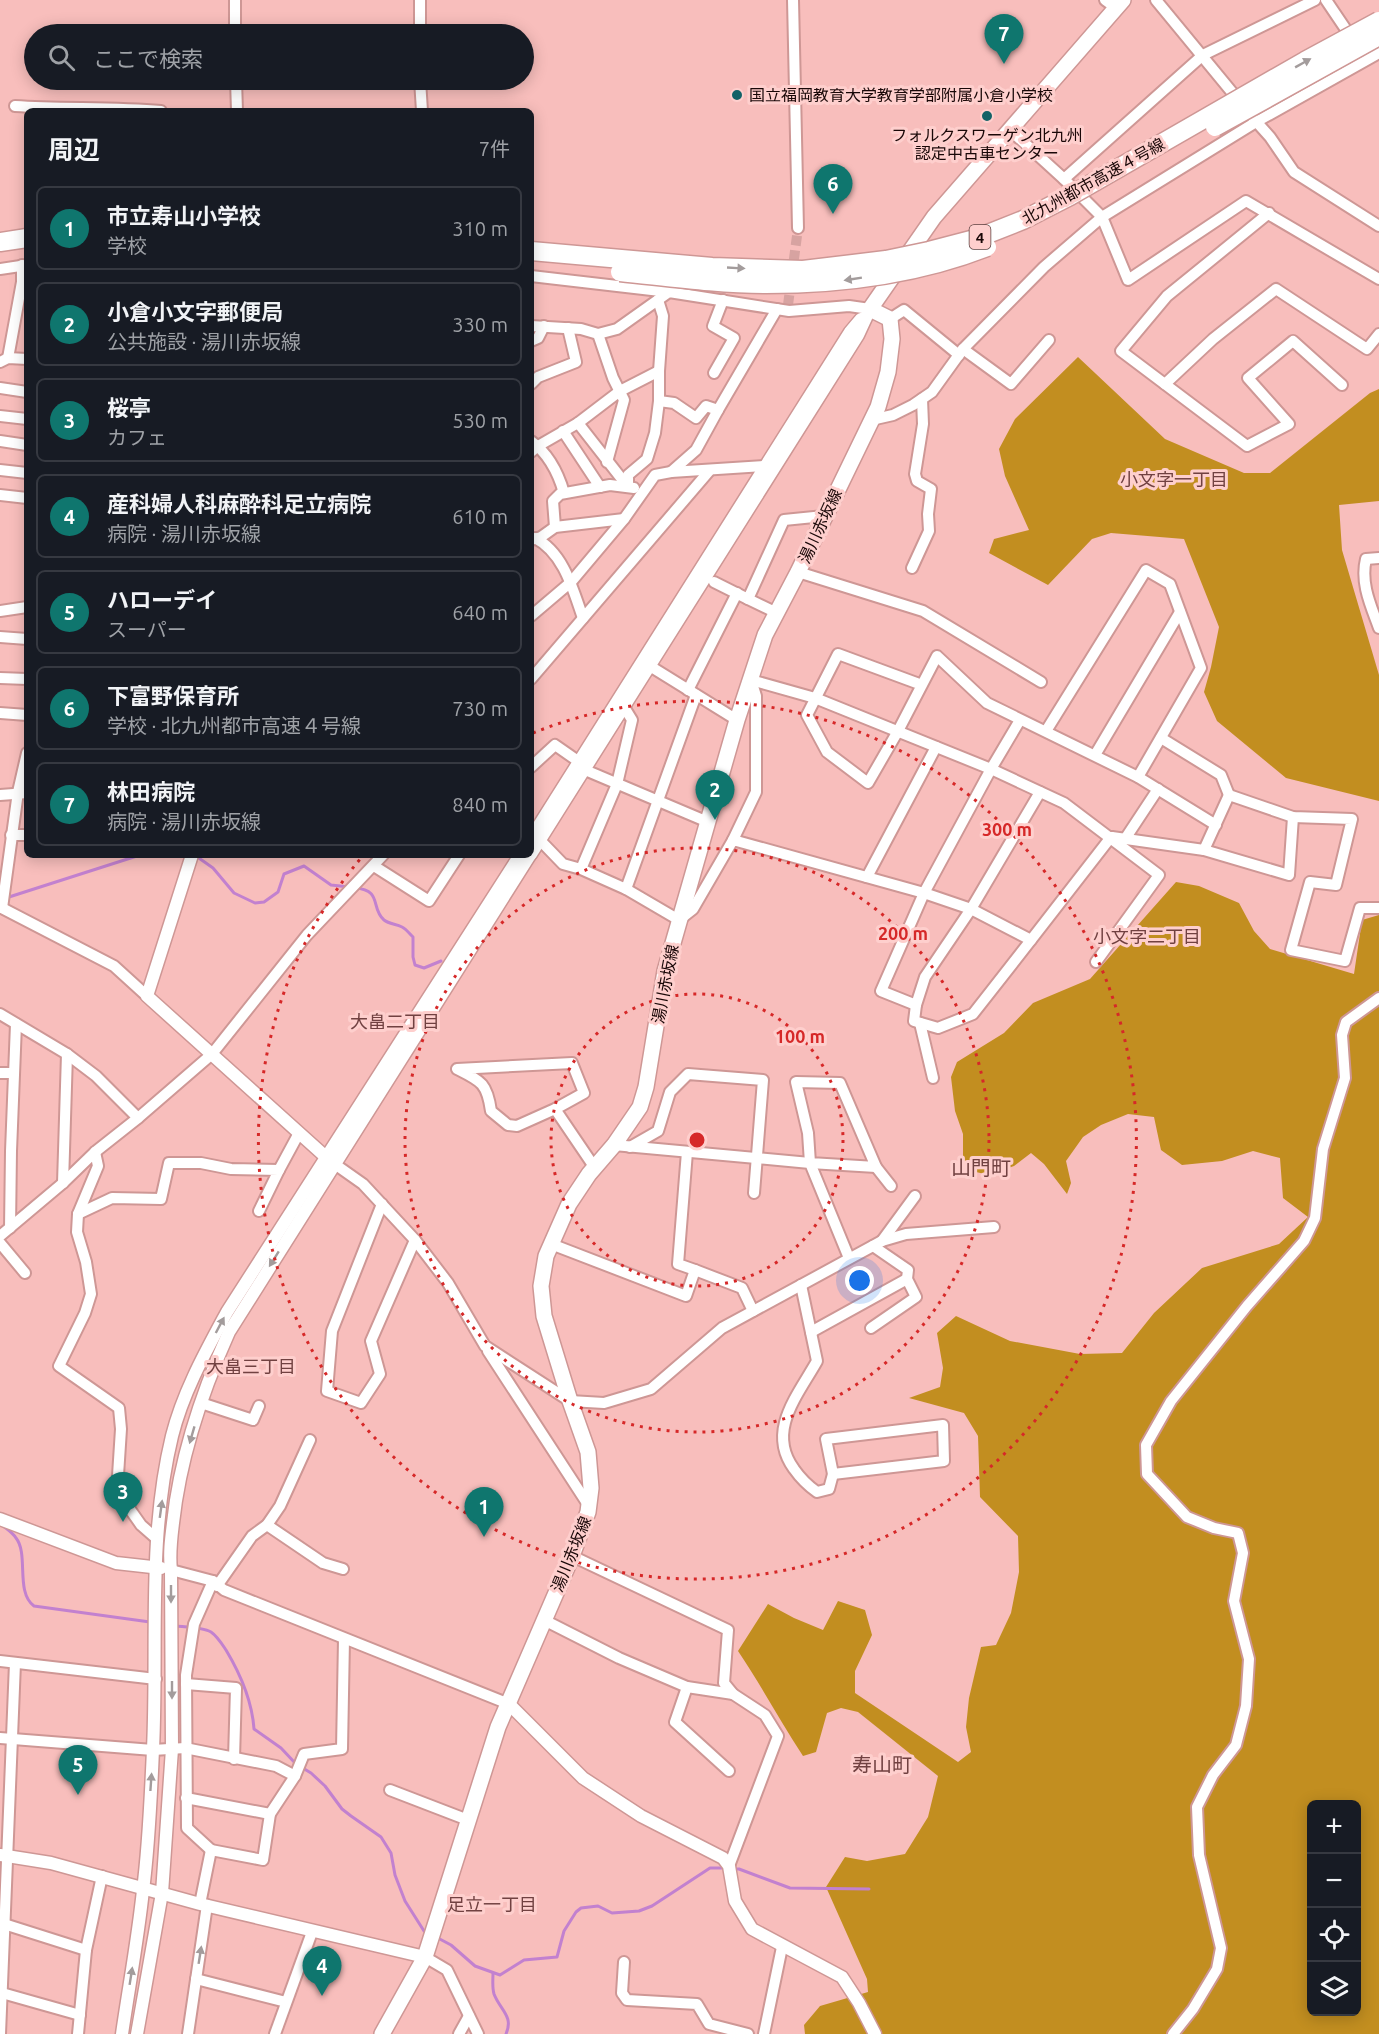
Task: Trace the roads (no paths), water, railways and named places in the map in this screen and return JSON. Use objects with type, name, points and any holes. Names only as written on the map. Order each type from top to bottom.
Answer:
[{"type":"highway","name":"北九州都市高速４号線","points":[[534,251],[712,267],[803,270],[886,260],[929,251],[975,238],[1023,220],[1070,196],[1379,21]]},
{"type":"highway","name":"北九州都市高速４号線","points":[[534,264],[764,284],[846,280],[933,264],[979,250],[1028,231],[1077,207],[1379,36]]},
{"type":"highway","points":[[0,242],[24,238]]},
{"type":"highway","points":[[0,254],[24,260]]},
{"type":"main road","points":[[890,319],[870,309],[934,217],[1115,3]]},
{"type":"main road","name":"湯川赤坂線","points":[[382,2034],[427,1952],[498,1727],[572,1556],[589,1506],[591,1488],[588,1452],[544,1316],[541,1286],[546,1256],[569,1204],[595,1167],[621,1146],[640,1107],[646,1087],[665,971],[737,720],[765,635],[878,407],[888,372],[892,339],[890,319]]},
{"type":"street","points":[[235,0],[235,24]]},
{"type":"street","points":[[420,0],[420,24]]},
{"type":"street","points":[[793,0],[798,228]]},
{"type":"street","points":[[1156,0],[1270,137],[1293,172],[1379,226]]},
{"type":"street","points":[[1064,179],[1203,55],[1315,0]]},
{"type":"street","points":[[1326,0],[1366,61]]},
{"type":"street","points":[[871,420],[892,415],[932,392],[961,352],[1044,267],[1102,217],[1256,122],[1379,53]]},
{"type":"street","points":[[236,90],[237,108]]},
{"type":"street","points":[[421,90],[422,108]]},
{"type":"street","points":[[15,106],[52,108]]},
{"type":"street","points":[[1009,129],[1102,217],[1128,280],[1246,201],[1379,279]]},
{"type":"street","points":[[1269,213],[1167,296],[1121,351],[1247,446],[1288,424],[1248,378],[1293,341],[1342,385]]},
{"type":"street","points":[[0,268],[24,260]]},
{"type":"street","points":[[24,267],[4,360],[24,358]]},
{"type":"street","points":[[534,276],[669,292],[777,309],[849,306],[870,309]]},
{"type":"street","points":[[1165,384],[1213,339],[1276,289],[1367,349],[1379,333]]},
{"type":"street","points":[[534,326],[568,328],[598,334],[617,329],[669,292]]},
{"type":"street","points":[[628,487],[628,474],[647,459],[656,433],[663,316],[658,300]]},
{"type":"street","points":[[714,373],[734,338],[713,326],[723,300]]},
{"type":"street","points":[[671,471],[696,450],[777,309]]},
{"type":"street","points":[[579,766],[624,707],[646,664],[765,466],[849,332],[870,309]]},
{"type":"street","points":[[751,680],[756,696],[756,792],[733,840],[693,909],[679,920],[626,889],[581,869],[563,864],[534,835],[858,335],[870,309]]},
{"type":"street","points":[[890,319],[904,310],[961,352],[1011,384],[1049,340]]},
{"type":"street","points":[[534,340],[538,338],[544,326]]},
{"type":"street","points":[[534,381],[538,377],[576,362],[568,328]]},
{"type":"street","points":[[598,334],[613,378],[624,400],[607,462]]},
{"type":"street","points":[[534,446],[578,423],[620,391],[659,370]]},
{"type":"street","points":[[0,388],[24,392]]},
{"type":"street","points":[[912,568],[929,531],[928,514],[931,489],[917,481],[915,474],[923,424],[922,399]]},
{"type":"street","points":[[659,401],[674,403],[696,418],[706,406],[718,410]]},
{"type":"street","points":[[0,416],[24,419]]},
{"type":"street","points":[[578,423],[628,487]]},
{"type":"street","points":[[563,431],[600,487]]},
{"type":"street","points":[[0,441],[24,445]]},
{"type":"street","points":[[534,447],[557,470],[564,493]]},
{"type":"street","points":[[534,613],[570,582],[624,519],[655,475],[671,471],[765,466]]},
{"type":"street","points":[[0,470],[24,473]]},
{"type":"street","points":[[534,676],[710,470]]},
{"type":"street","points":[[555,527],[553,501],[560,494],[610,485],[644,489]]},
{"type":"street","points":[[0,495],[24,498]]},
{"type":"street","points":[[748,599],[784,520],[824,516]]},
{"type":"street","points":[[534,538],[555,527],[624,519]]},
{"type":"street","points":[[534,539],[543,542],[558,558],[584,618]]},
{"type":"street","points":[[1379,558],[1366,559],[1363,571],[1368,599],[1379,628]]},
{"type":"street","points":[[1046,731],[1146,570],[1170,584],[1201,668],[1138,777]]},
{"type":"street","points":[[798,572],[923,611],[1041,682]]},
{"type":"street","points":[[714,582],[777,613]]},
{"type":"street","points":[[626,889],[692,693],[737,593]]},
{"type":"street","points":[[0,611],[24,607]]},
{"type":"street","points":[[1095,755],[1180,612]]},
{"type":"street","points":[[0,637],[24,639]]},
{"type":"street","points":[[922,685],[838,654],[807,715],[827,752],[868,783],[898,731],[922,685],[937,656],[987,703],[1138,777],[1216,825]]},
{"type":"street","points":[[646,664],[737,720]]},
{"type":"street","points":[[0,678],[24,679]]},
{"type":"street","points":[[751,680],[815,698],[991,769],[1064,803],[1160,875],[1096,962]]},
{"type":"street","points":[[581,869],[617,784],[632,720],[624,707]]},
{"type":"street","points":[[0,713],[24,715]]},
{"type":"street","points":[[916,1005],[881,991],[924,893],[1020,720]]},
{"type":"street","points":[[1161,738],[1221,775],[1228,795],[1204,849]]},
{"type":"street","points":[[534,764],[555,745],[579,766],[708,822]]},
{"type":"street","points":[[867,877],[936,747]]},
{"type":"street","points":[[24,776],[11,835],[1,908],[114,966],[330,1161],[363,1184],[415,1240],[448,1283],[485,1346],[589,1506]]},
{"type":"street","points":[[1125,839],[1158,789]]},
{"type":"street","points":[[0,795],[22,792]]},
{"type":"street","points":[[1040,792],[971,909],[925,977],[916,1005],[914,1021],[938,1028],[973,1014],[1111,837]]},
{"type":"street","points":[[1228,795],[1293,816],[1352,819],[1336,885],[1310,882],[1291,950],[1345,961],[1360,908],[1379,908]]},
{"type":"street","points":[[1111,837],[1204,849],[1289,875],[1293,816]]},
{"type":"street","points":[[11,835],[24,835]]},
{"type":"street","points":[[733,840],[924,893],[971,909],[1031,940]]},
{"type":"street","points":[[147,996],[191,858]]},
{"type":"street","points":[[0,1236],[63,1183],[95,1152],[212,1054],[307,936],[381,858]]},
{"type":"street","points":[[374,866],[429,901],[457,858]]},
{"type":"street","points":[[137,2034],[162,1893],[172,1749],[172,1618],[169,1556],[176,1498],[201,1403],[229,1332],[330,1161],[518,858]]},
{"type":"street","points":[[122,2034],[144,1889],[156,1680],[155,1568],[172,1436],[199,1365],[233,1302],[330,1161],[528,858]]},
{"type":"street","points":[[1173,2034],[1193,2009],[1217,1969],[1221,1948],[1199,1855],[1197,1807],[1213,1775],[1236,1745],[1246,1706],[1249,1659],[1234,1601],[1243,1553],[1238,1533],[1187,1517],[1148,1474],[1146,1445],[1171,1401],[1247,1306],[1304,1241],[1315,1218],[1323,1149],[1345,1078],[1342,1035],[1346,1022],[1379,998]]},
{"type":"street","points":[[0,1014],[67,1054],[96,1076],[138,1118]]},
{"type":"street","points":[[920,1023],[933,1078]]},
{"type":"street","points":[[10,1228],[5,1151],[14,1073],[16,1024]]},
{"type":"street","points":[[63,1183],[67,1054]]},
{"type":"street","points":[[572,1063],[584,1093],[555,1109],[517,1126],[508,1125],[491,1111],[489,1094],[480,1081],[457,1069],[572,1063]]},
{"type":"street","points":[[0,1073],[14,1073]]},
{"type":"street","points":[[621,1146],[658,1131],[670,1092],[688,1074],[764,1080],[754,1193]]},
{"type":"street","points":[[849,1258],[810,1163],[808,1133],[796,1082],[840,1083],[876,1167],[891,1186]]},
{"type":"street","points":[[555,1109],[595,1167]]},
{"type":"street","points":[[259,1211],[299,1133]]},
{"type":"street","points":[[621,1146],[876,1167]]},
{"type":"street","points":[[95,1152],[98,1166],[78,1214],[77,1232],[86,1262],[91,1294],[85,1313],[59,1366],[119,1408],[121,1429],[117,1491],[141,1525],[157,1539]]},
{"type":"street","points":[[687,1152],[678,1264],[742,1288],[753,1311]]},
{"type":"street","points":[[78,1214],[112,1198],[161,1199],[169,1163],[201,1163],[231,1169],[279,1170]]},
{"type":"street","points":[[877,1243],[915,1196]]},
{"type":"street","points":[[382,1204],[332,1331],[327,1391],[361,1403],[380,1374],[371,1341],[415,1240]]},
{"type":"street","points":[[485,1346],[570,1401],[604,1403],[651,1389],[722,1328],[877,1243],[906,1234],[994,1227]]},
{"type":"street","points":[[0,1243],[25,1273]]},
{"type":"street","points":[[871,1328],[916,1297],[907,1279],[908,1270],[877,1243]]},
{"type":"street","points":[[550,1245],[686,1296],[695,1270]]},
{"type":"street","points":[[811,1332],[907,1279]]},
{"type":"street","points":[[801,1285],[817,1361],[786,1415],[782,1434],[787,1459],[806,1485],[817,1492],[830,1488],[833,1474],[826,1439],[943,1425],[944,1461],[833,1474]]},
{"type":"street","points":[[201,1403],[253,1420],[259,1406]]},
{"type":"street","points":[[310,1440],[280,1506],[267,1525],[252,1536],[215,1584],[194,1624],[186,1684],[187,1828],[211,1850],[263,1860],[270,1814],[296,1774],[304,1754],[342,1749],[344,1639]]},
{"type":"street","points":[[0,1519],[116,1563],[171,1570],[215,1584],[344,1639],[509,1704],[583,1779],[641,1816],[723,1858],[730,1869],[735,1901],[753,1929],[782,1947],[842,1977],[859,2002],[874,2034]]},
{"type":"street","points":[[267,1525],[323,1563],[343,1569]]},
{"type":"street","points":[[572,1556],[728,1629],[724,1683],[733,1694],[765,1715],[778,1736],[730,1869]]},
{"type":"street","points":[[544,1620],[620,1658],[687,1687],[733,1694]]},
{"type":"street","points":[[0,1661],[156,1680]]},
{"type":"street","points":[[0,2034],[4,1855],[15,1663]]},
{"type":"street","points":[[186,1684],[236,1688],[234,1759]]},
{"type":"street","points":[[687,1687],[675,1722],[729,1771]]},
{"type":"street","points":[[0,1738],[153,1750],[185,1748],[276,1766],[296,1774]]},
{"type":"street","points":[[390,1790],[468,1820]]},
{"type":"street","points":[[186,1798],[270,1814]]},
{"type":"street","points":[[188,2034],[211,1850]]},
{"type":"street","points":[[4,1855],[51,1863],[312,1932],[427,1952],[447,1970],[478,2034]]},
{"type":"street","points":[[78,2034],[86,1950],[102,1876]]},
{"type":"street","points":[[4,1924],[86,1950]]},
{"type":"street","points":[[275,2034],[312,1932]]},
{"type":"street","points":[[764,2034],[782,1947]]},
{"type":"street","points":[[624,1962],[622,1994],[627,2000],[697,2004],[709,2024],[748,2034]]},
{"type":"street","points":[[196,1979],[286,2002]]},
{"type":"street","points":[[2,1992],[80,2015]]},
{"type":"street","points":[[459,2034],[469,2016]]},
{"type":"waterway","points":[[9,895],[9,897],[131,858]]},
{"type":"waterway","points":[[199,858],[213,868],[234,893],[255,903],[264,902],[278,892],[284,874],[304,866],[331,885],[349,887]]},
{"type":"waterway","points":[[355,888],[369,892],[384,920],[400,926],[413,937],[415,965],[424,968],[441,961]]},
{"type":"waterway","points":[[2,1525],[13,1534],[20,1545],[25,1592],[28,1600],[34,1606],[150,1622]]},
{"type":"waterway","points":[[175,1626],[203,1629],[211,1632],[217,1638],[241,1678],[251,1708],[254,1729],[281,1748],[296,1764]]},
{"type":"waterway","points":[[301,1767],[325,1786],[342,1809],[381,1837],[391,1853],[395,1875],[405,1901],[424,1931],[427,1932]]},
{"type":"waterway","points":[[436,1937],[451,1945],[475,1966],[500,1975],[524,1960],[557,1957],[564,1931],[581,1908],[598,1906],[612,1913],[639,1911],[652,1906],[710,1868],[727,1868]]},
{"type":"waterway","points":[[733,1869],[739,1869],[790,1888],[869,1889]]},
{"type":"waterway","points":[[493,1973],[494,1994],[508,2022],[506,2034]]},
{"type":"tunnel","points":[[788,305],[798,228]]},
{"type":"place","name":"林田病院","points":[[1004,64]]},
{"type":"place","name":"国立福岡教育大学教育学部附属小倉小学校","points":[[737,95]]},
{"type":"place","name":"フォルクスワーゲン北九州 認定中古車センター","points":[[987,116]]},
{"type":"place","name":"下富野保育所","points":[[833,214]]},
{"type":"place","name":"小倉小文字郵便局","points":[[715,820]]},
{"type":"place","name":"桜亭","points":[[123,1522]]},
{"type":"place","name":"市立寿山小学校","points":[[484,1537]]},
{"type":"place","name":"ハローデイ","points":[[78,1795]]},
{"type":"place","name":"産科婦人科麻酔科足立病院","points":[[322,1996]]},
{"type":"district","name":"小文字一丁目","points":[[1174,479]]},
{"type":"district","name":"小文字二丁目","points":[[1147,936]]},
{"type":"district","name":"大畠二丁目","points":[[395,1021]]},
{"type":"district","name":"山門町","points":[[981,1167]]},
{"type":"district","name":"大畠三丁目","points":[[251,1366]]},
{"type":"district","name":"寿山町","points":[[882,1764]]},
{"type":"district","name":"足立一丁目","points":[[492,1904]]}]
